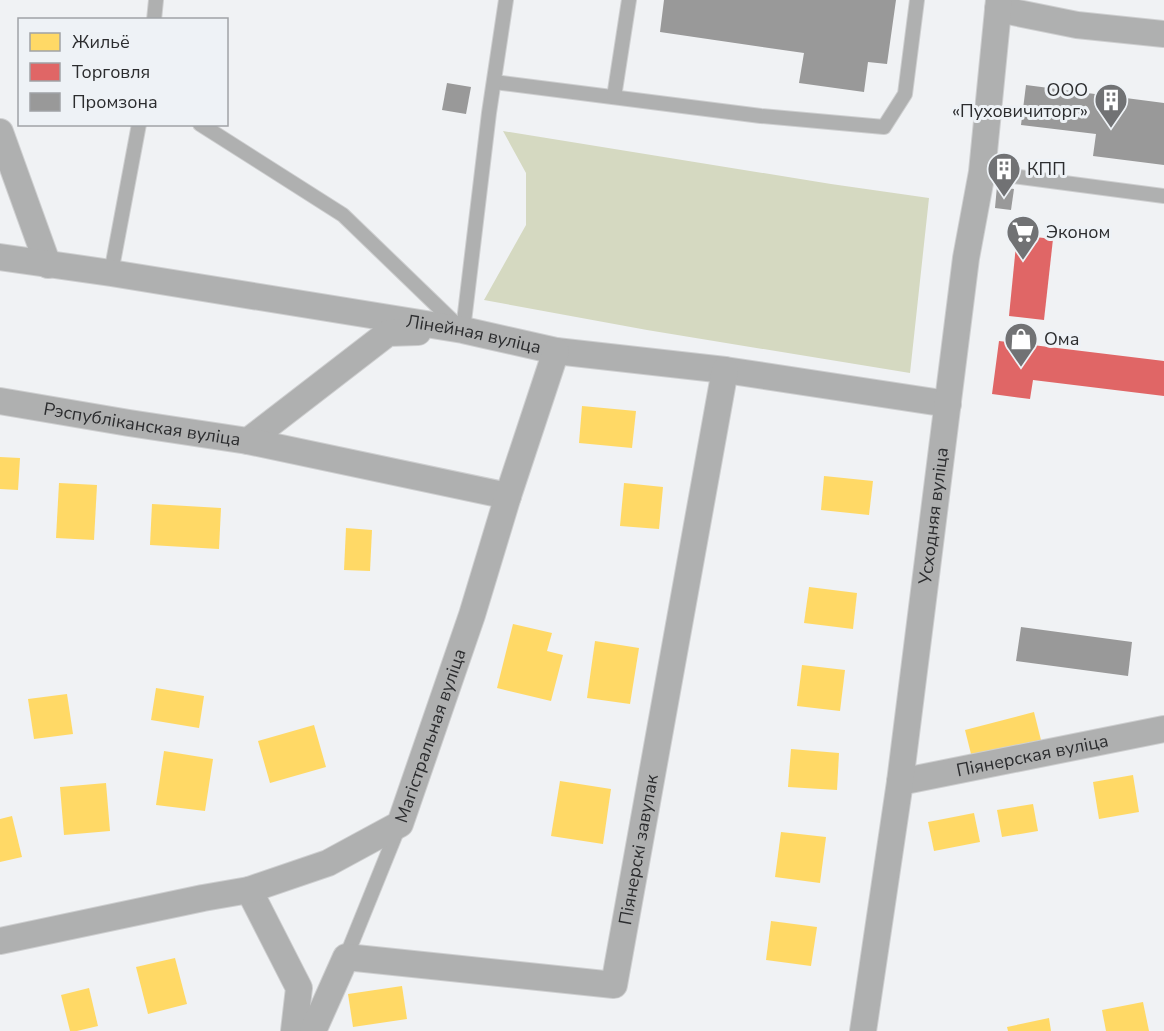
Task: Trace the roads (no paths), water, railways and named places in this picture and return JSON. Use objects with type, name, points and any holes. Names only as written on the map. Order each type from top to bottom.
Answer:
[{"type":"street","points":[[999,4],[1077,25],[1164,34]]},
{"type":"street","name":"Усходняя вуліца","points":[[863,1031],[900,782],[966,258],[982,172],[999,4]]},
{"type":"street","points":[[0,132],[6,169],[48,265]]},
{"type":"street","name":"Лінейная вуліца","points":[[0,257],[463,330],[556,351],[725,370],[948,404]]},
{"type":"street","name":"Рэспубліканская вуліца","points":[[0,401],[248,441],[388,333],[463,330]]},
{"type":"street","name":"Магістральная вуліца","points":[[0,940],[249,890],[328,863],[400,824],[472,615],[556,351]]},
{"type":"street","name":"Піянерскі завулак","points":[[346,957],[614,985],[725,370]]},
{"type":"street","points":[[248,441],[508,496]]},
{"type":"street","name":"Піянерская вуліца","points":[[900,782],[1164,729]]},
{"type":"street","points":[[249,890],[299,988],[294,1031]]},
{"type":"street","points":[[313,1031],[346,957]]},
{"type":"lane","points":[[154,18],[156,0]]},
{"type":"lane","points":[[463,330],[487,123],[506,0]]},
{"type":"lane","points":[[614,97],[628,0]]},
{"type":"lane","points":[[494,82],[761,116],[884,127],[905,94],[917,0]]},
{"type":"lane","points":[[111,273],[139,126]]},
{"type":"lane","points":[[203,126],[343,215],[463,330]]},
{"type":"lane","points":[[982,172],[1164,196]]},
{"type":"lane","points":[[346,957],[400,824]]},
{"type":"place","name":"ООО «Пуховичиторг»","points":[[1111,129]]},
{"type":"place","name":"КПП","points":[[1004,198]]},
{"type":"place","name":"Эконом","points":[[1023,261]]},
{"type":"place","name":"Ома","points":[[1021,368]]}]
